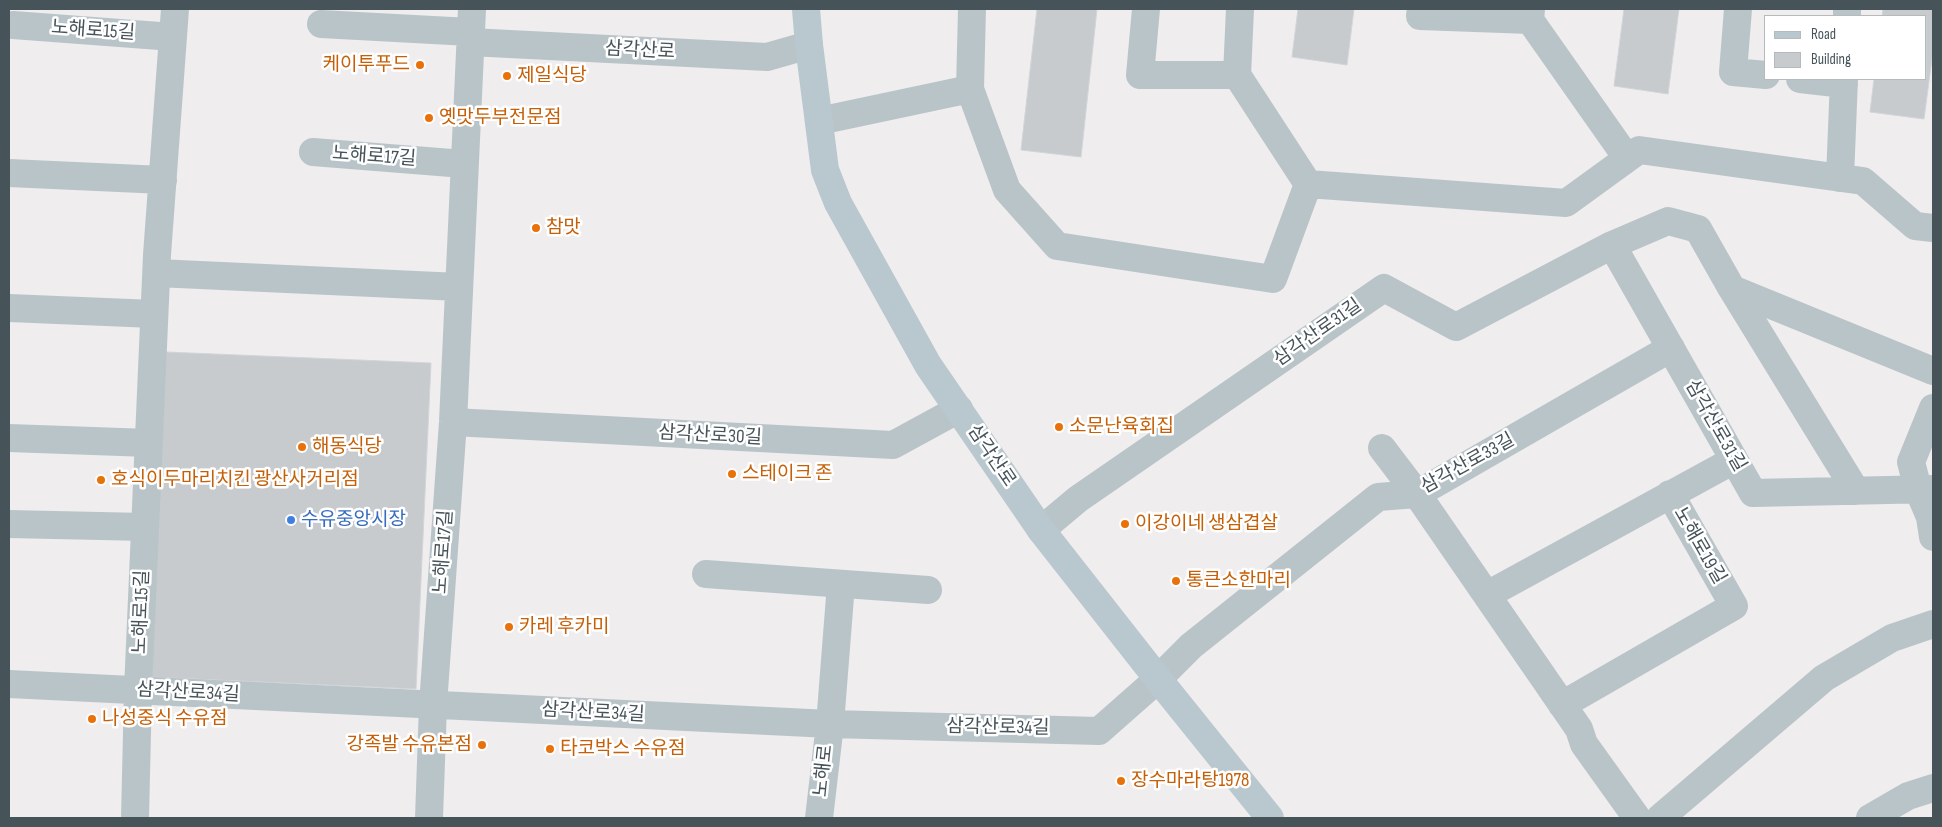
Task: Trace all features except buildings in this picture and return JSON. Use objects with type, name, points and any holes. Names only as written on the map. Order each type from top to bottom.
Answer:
[{"type":"street","name":"노해로15길","points":[[135,818],[138,690],[156,273],[175,9]]},
{"type":"street","name":"삼각산로","points":[[806,9],[825,170],[838,203],[928,365],[1041,530],[1270,818]]},
{"type":"street","points":[[972,9],[970,89],[1007,190],[1057,246],[1272,279],[1308,184]]},
{"type":"street","points":[[1146,9],[1140,75],[1237,75]]},
{"type":"street","points":[[1240,9],[1237,75],[1308,184]]},
{"type":"street","points":[[1421,9],[1420,16],[1530,15],[1627,158]]},
{"type":"street","points":[[1738,9],[1733,72],[1764,75]]},
{"type":"street","points":[[321,24],[471,28]]},
{"type":"street","name":"노해로15길","points":[[13,25],[173,37]]},
{"type":"street","name":"삼각산로","points":[[471,28],[767,57],[809,46]]},
{"type":"street","name":"노해로17길","points":[[428,818],[433,705],[453,422],[471,28]]},
{"type":"street","points":[[1822,80],[1844,81],[1840,178]]},
{"type":"street","points":[[819,121],[970,89]]},
{"type":"street","points":[[1308,184],[1566,203],[1639,150],[1863,181],[1915,226],[1933,228]]},
{"type":"street","name":"노해로17길","points":[[313,152],[464,164]]},
{"type":"street","points":[[9,173],[163,180]]},
{"type":"street","name":"삼각산로31길","points":[[1041,530],[1078,499],[1384,288],[1456,328],[1612,245],[1668,221],[1698,229],[1856,491]]},
{"type":"street","name":"삼각산로31길","points":[[1612,245],[1754,493],[1926,489]]},
{"type":"street","points":[[156,273],[459,287]]},
{"type":"street","points":[[1732,288],[1933,371]]},
{"type":"street","points":[[9,308],[154,314]]},
{"type":"street","name":"삼각산로33길","points":[[1158,679],[1191,646],[1378,497],[1417,494],[1671,348]]},
{"type":"street","points":[[1933,408],[1911,462],[1926,489],[1933,537]]},
{"type":"street","name":"삼각산로30길","points":[[453,422],[893,445],[959,409]]},
{"type":"street","points":[[9,438],[149,443]]},
{"type":"street","points":[[1382,448],[1417,494],[1579,729],[1584,744],[1638,818]]},
{"type":"street","points":[[1670,494],[1734,460]]},
{"type":"street","name":"노해로19길","points":[[1487,596],[1670,494],[1734,606],[1562,705]]},
{"type":"street","points":[[9,524],[145,527]]},
{"type":"street","points":[[706,574],[928,590]]},
{"type":"street","name":"노해로","points":[[819,818],[830,724],[841,584]]},
{"type":"street","points":[[1660,818],[1824,678],[1892,638],[1933,624]]},
{"type":"street","name":"삼각산로34길","points":[[9,684],[830,724],[1100,731],[1158,679]]},
{"type":"street","points":[[1870,818],[1908,796],[1933,788]]},
{"type":"place","name":"케이투푸드","points":[[420,65]]},
{"type":"place","name":"제일식당","points":[[507,76]]},
{"type":"place","name":"옛맛두부전문점","points":[[429,118]]},
{"type":"place","name":"참맛","points":[[536,228]]},
{"type":"place","name":"소문난육회집","points":[[1059,427]]},
{"type":"place","name":"해동식당","points":[[302,447]]},
{"type":"place","name":"스테이크 존","points":[[732,474]]},
{"type":"place","name":"호식이두마리치킨 광산사거리점","points":[[101,480]]},
{"type":"place","name":"수유중앙시장","points":[[291,520]]},
{"type":"place","name":"이강이네 생삼겹살","points":[[1125,524]]},
{"type":"place","name":"통큰소한마리","points":[[1176,581]]},
{"type":"place","name":"카레 후카미","points":[[509,627]]},
{"type":"place","name":"나성중식 수유점","points":[[92,719]]},
{"type":"place","name":"강족발 수유본점","points":[[482,745]]},
{"type":"place","name":"타코박스 수유점","points":[[550,749]]},
{"type":"place","name":"장수마라탕1978","points":[[1121,781]]}]
